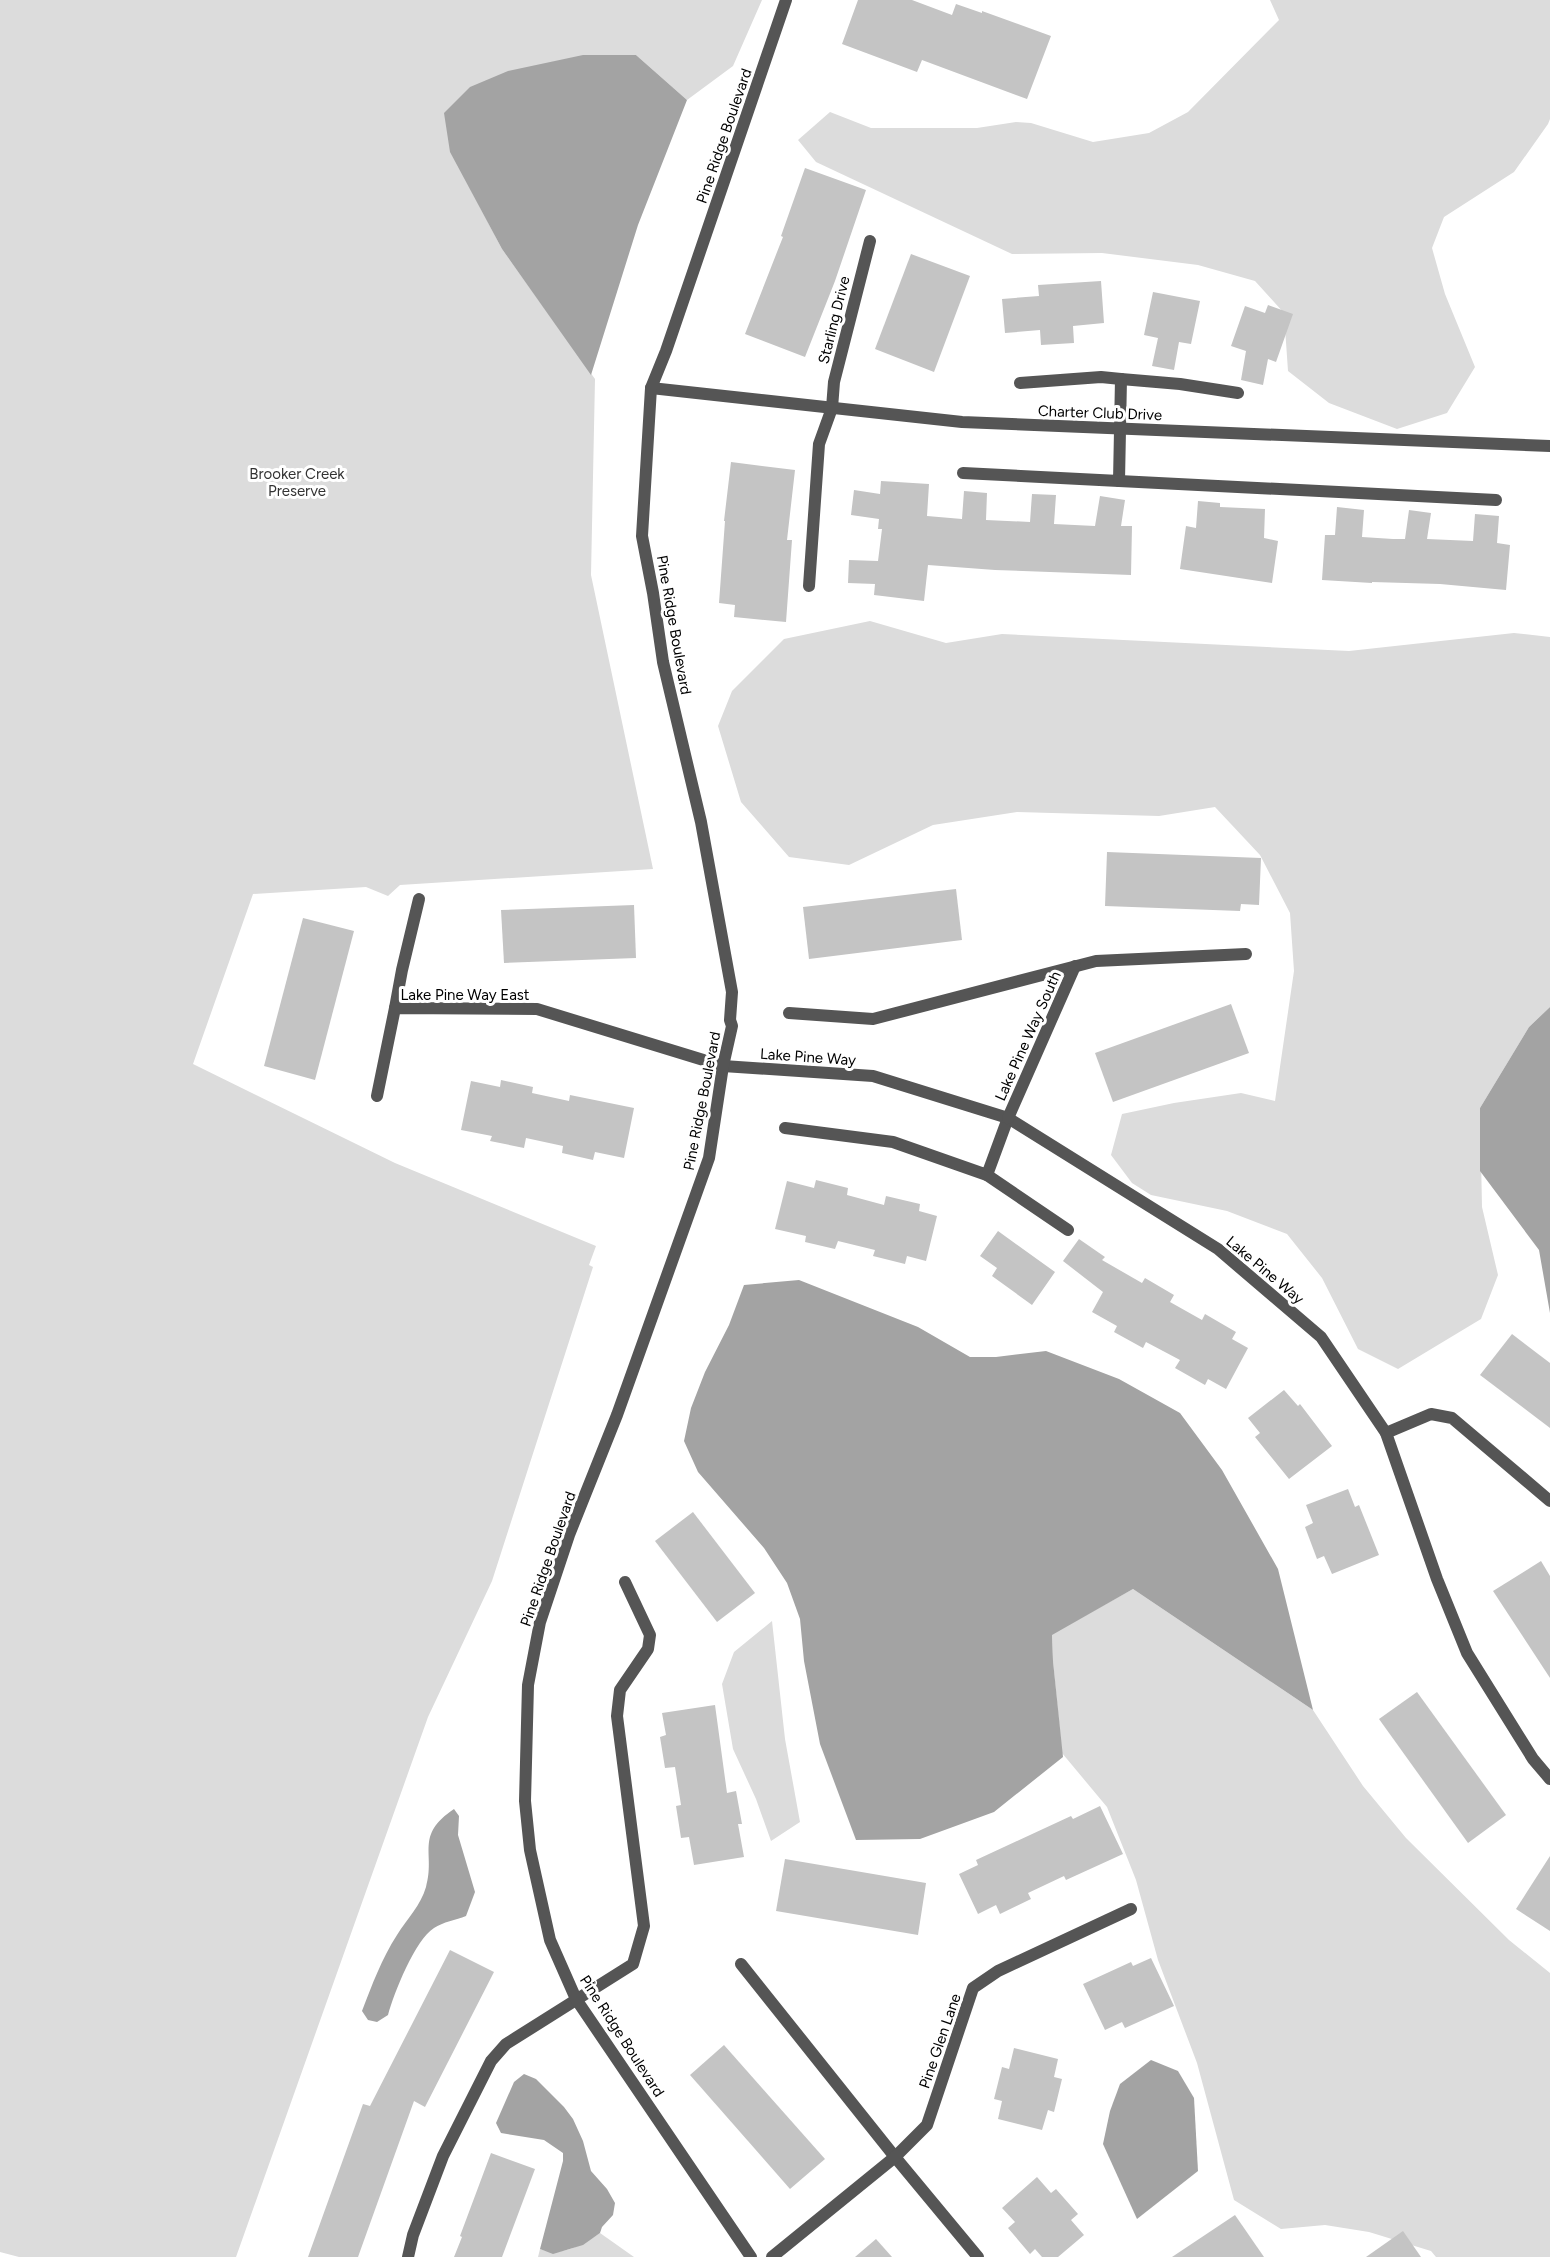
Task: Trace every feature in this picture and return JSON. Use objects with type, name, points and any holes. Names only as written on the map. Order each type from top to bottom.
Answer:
[{"type":"street","name":"Pine Ridge Boulevard","points":[[751,2257],[576,1999],[550,1941],[530,1850],[525,1801],[528,1685],[540,1622],[569,1535],[617,1415],[709,1158],[723,1066],[732,1026],[730,1020],[732,992],[701,822],[663,662],[642,536],[651,388],[666,351],[786,0]]},
{"type":"street","name":"Starling Drive","points":[[809,586],[819,444],[832,408],[834,382],[870,241]]},
{"type":"street","points":[[1020,383],[1101,377],[1180,384],[1238,393]]},
{"type":"street","points":[[1119,481],[1121,380]]},
{"type":"street","name":"Charter Club Drive","points":[[651,388],[962,422],[1550,446]]},
{"type":"street","points":[[963,473],[1496,500]]},
{"type":"street","points":[[395,1008],[419,899]]},
{"type":"street","points":[[789,1013],[873,1019],[1096,961],[1246,954]]},
{"type":"street","name":"Lake Pine Way South","points":[[987,1175],[1008,1118],[1075,966]]},
{"type":"street","name":"Lake Pine Way East","points":[[377,1095],[395,1008],[537,1009],[723,1066]]},
{"type":"street","name":"Lake Pine Way","points":[[723,1066],[873,1076],[1008,1118],[1218,1249],[1321,1337],[1386,1433],[1437,1579],[1467,1653],[1533,1759],[1550,1779]]},
{"type":"street","points":[[785,1128],[892,1142],[987,1175],[1068,1230]]},
{"type":"street","points":[[1386,1433],[1431,1414],[1452,1418],[1550,1501]]},
{"type":"street","points":[[408,2257],[413,2235],[443,2156],[490,2061],[506,2044],[633,1964],[644,1926],[617,1716],[620,1690],[648,1649],[650,1635],[625,1582]]},
{"type":"street","name":"Pine Glen Lane","points":[[772,2257],[895,2157],[927,2125],[973,1988],[998,1971],[1131,1909]]},
{"type":"street","points":[[741,1964],[978,2257]]},
{"type":"green space","name":"Brooker Creek Preserve","points":[[0,0],[762,0],[733,66],[687,100],[636,55],[463,175],[502,249],[595,379],[591,575],[653,869],[400,885],[388,896],[366,887],[253,894],[193,1064],[395,1163],[596,1246],[589,1265],[593,1267],[492,1581],[428,1717],[236,2257],[19,2257],[0,2252]]},
{"type":"green space","points":[[1270,0],[1550,0],[1550,119],[1548,124],[1514,172],[1444,217],[1432,248],[1445,294],[1475,367],[1447,413],[1397,429],[1329,403],[1288,371],[1284,313],[1255,281],[1198,265],[1102,253],[1012,254],[816,162],[798,140],[830,112],[871,128],[977,128],[1016,122],[1031,123],[1093,142],[1149,133],[1188,112],[1279,20]]},
{"type":"green space","points":[[870,621],[946,643],[1002,634],[1349,651],[1514,633],[1550,637],[1550,1007],[1529,1027],[1480,1108],[1482,1207],[1498,1275],[1481,1319],[1398,1369],[1358,1349],[1322,1278],[1287,1234],[1227,1211],[1151,1195],[1132,1183],[1111,1155],[1122,1114],[1241,1093],[1275,1101],[1294,971],[1290,913],[1260,855],[1215,807],[1159,816],[1017,812],[933,825],[849,865],[789,857],[741,802],[718,726],[732,691],[784,639]]},
{"type":"green space","points":[[1133,1589],[1313,1710],[1363,1786],[1406,1838],[1509,1940],[1550,1973],[1550,2257],[1436,2257],[1431,2251],[1369,2232],[1325,2225],[1281,2229],[1234,2200],[1197,2063],[1158,1960],[1136,1880],[1107,1807],[1062,1753],[1052,1634]]},
{"type":"green space","points":[[772,1621],[785,1739],[800,1822],[771,1841],[756,1799],[733,1749],[722,1684],[734,1652]]},
{"type":"green space","points":[[600,2233],[634,2257],[538,2257],[540,2249],[564,2251]]},
{"type":"shaded area","points":[[583,55],[636,55],[687,100],[638,225],[591,375],[502,249],[450,152],[444,113],[470,87],[508,71]]},
{"type":"shaded area","points":[[1550,1007],[1550,1313],[1539,1250],[1480,1171],[1480,1108],[1529,1027]]},
{"type":"shaded area","points":[[799,1280],[918,1327],[970,1357],[996,1357],[1046,1351],[1119,1379],[1180,1413],[1222,1470],[1278,1569],[1313,1710],[1133,1589],[1052,1635],[1063,1757],[994,1812],[920,1839],[856,1840],[820,1744],[804,1661],[800,1619],[787,1583],[764,1548],[698,1472],[684,1441],[691,1408],[705,1372],[729,1325],[744,1285]]},
{"type":"shaded area","points":[[454,1809],[459,1816],[458,1835],[475,1892],[466,1916],[438,1926],[427,1934],[406,1968],[388,2015],[377,2022],[368,2020],[362,2011],[378,1972],[392,1944],[421,1900],[426,1887],[430,1837],[434,1828]]},
{"type":"shaded area","points":[[1151,2060],[1178,2071],[1194,2098],[1198,2171],[1137,2219],[1103,2144],[1110,2111],[1120,2084]]},
{"type":"shaded area","points":[[524,2074],[536,2079],[573,2119],[583,2141],[591,2171],[607,2189],[615,2203],[613,2215],[602,2227],[600,2233],[583,2245],[553,2254],[540,2249],[563,2161],[563,2153],[544,2140],[501,2133],[496,2123],[514,2082]]},
{"type":"building","points":[[858,0],[912,0],[952,15],[956,4],[1051,36],[1027,99],[922,60],[917,72],[842,44]]},
{"type":"building","points":[[805,168],[866,190],[835,281],[805,357],[745,334],[783,237],[781,236]]},
{"type":"building","points":[[911,254],[970,276],[934,372],[875,349]]},
{"type":"building","points":[[1101,281],[1104,323],[1073,326],[1074,343],[1041,345],[1040,330],[1005,333],[1002,299],[1039,296],[1038,285]]},
{"type":"building","points":[[1153,292],[1200,301],[1191,344],[1179,342],[1174,370],[1152,366],[1158,338],[1144,335]]},
{"type":"building","points":[[1268,305],[1293,314],[1276,362],[1268,359],[1263,385],[1241,380],[1246,351],[1231,346],[1245,306],[1265,313]]},
{"type":"building","points":[[731,462],[795,470],[787,540],[792,540],[786,622],[734,617],[735,605],[719,603],[724,521]]},
{"type":"building","points":[[881,481],[929,484],[927,516],[962,519],[964,491],[987,493],[986,520],[1030,522],[1032,494],[1056,495],[1054,524],[1095,526],[1100,496],[1125,500],[1121,526],[1132,526],[1131,575],[928,565],[924,601],[874,595],[875,584],[848,583],[849,560],[878,561],[882,529],[878,529],[879,519],[851,515],[854,490],[880,494]]},
{"type":"building","points":[[1198,501],[1220,503],[1220,507],[1265,509],[1264,538],[1278,541],[1272,583],[1180,569],[1186,526],[1196,528]]},
{"type":"building","points":[[1337,507],[1364,510],[1362,537],[1393,539],[1405,539],[1409,510],[1431,513],[1427,539],[1473,541],[1475,514],[1499,516],[1497,543],[1510,545],[1506,590],[1440,584],[1322,580],[1325,535],[1335,535]]},
{"type":"building","points":[[1107,852],[1261,858],[1259,905],[1241,904],[1240,911],[1105,906]]},
{"type":"building","points":[[956,889],[962,940],[809,959],[803,907]]},
{"type":"building","points":[[634,905],[636,958],[504,963],[501,910]]},
{"type":"building","points":[[303,918],[354,931],[315,1080],[264,1066]]},
{"type":"building","points":[[1231,1004],[1249,1053],[1113,1102],[1095,1053]]},
{"type":"building","points":[[501,1080],[533,1087],[532,1093],[569,1101],[570,1095],[634,1108],[624,1158],[595,1152],[593,1160],[562,1153],[563,1146],[526,1138],[524,1148],[490,1141],[492,1136],[461,1130],[471,1081],[500,1087]]},
{"type":"building","points":[[816,1180],[848,1188],[847,1195],[884,1205],[886,1196],[920,1204],[919,1211],[937,1216],[926,1261],[907,1256],[905,1264],[873,1256],[875,1250],[838,1241],[835,1249],[805,1242],[806,1236],[775,1229],[787,1181],[814,1188]]},
{"type":"building","points":[[998,1231],[1055,1272],[1032,1305],[992,1276],[997,1268],[980,1256]]},
{"type":"building","points":[[1079,1239],[1105,1257],[1102,1260],[1142,1283],[1145,1278],[1174,1295],[1170,1302],[1202,1320],[1205,1314],[1236,1332],[1232,1339],[1248,1348],[1226,1389],[1208,1379],[1205,1385],[1175,1368],[1180,1360],[1146,1342],[1143,1348],[1114,1332],[1117,1326],[1092,1312],[1103,1292],[1063,1261]]},
{"type":"building","points":[[1512,1334],[1550,1363],[1550,1428],[1480,1375]]},
{"type":"building","points":[[1284,1390],[1298,1406],[1300,1404],[1332,1446],[1289,1479],[1255,1437],[1260,1433],[1248,1418]]},
{"type":"building","points":[[1348,1489],[1355,1507],[1359,1505],[1379,1555],[1332,1574],[1324,1556],[1317,1559],[1305,1527],[1313,1523],[1306,1505]]},
{"type":"building","points":[[693,1512],[755,1593],[717,1622],[655,1541]]},
{"type":"building","points":[[1541,1561],[1550,1576],[1550,1678],[1493,1591]]},
{"type":"building","points":[[1417,1692],[1506,1815],[1468,1843],[1379,1719]]},
{"type":"building","points":[[715,1705],[727,1793],[736,1791],[742,1824],[738,1824],[744,1857],[694,1865],[689,1837],[681,1838],[676,1806],[681,1805],[675,1767],[665,1768],[660,1737],[666,1735],[662,1713]]},
{"type":"building","points":[[1100,1806],[1123,1854],[1066,1880],[1064,1876],[1028,1893],[1031,1899],[1000,1914],[996,1905],[978,1914],[959,1874],[978,1865],[976,1860],[1071,1816],[1073,1819]]},
{"type":"building","points":[[1550,1856],[1550,1931],[1516,1909]]},
{"type":"building","points":[[785,1859],[926,1883],[918,1935],[776,1911]]},
{"type":"building","points":[[450,1950],[494,1972],[425,2107],[414,2101],[358,2257],[308,2257],[363,2104],[370,2106]]},
{"type":"building","points":[[1151,1958],[1174,2006],[1125,2028],[1122,2022],[1105,2030],[1083,1984],[1131,1962],[1133,1966]]},
{"type":"building","points":[[724,2045],[825,2159],[790,2189],[690,2075]]},
{"type":"building","points":[[1014,2048],[1058,2059],[1054,2077],[1062,2079],[1054,2112],[1048,2110],[1042,2130],[998,2119],[1002,2101],[994,2099],[1002,2067],[1009,2069]]},
{"type":"building","points":[[491,2153],[535,2169],[502,2257],[454,2257],[462,2237],[460,2236]]},
{"type":"building","points":[[1037,2177],[1051,2193],[1056,2189],[1078,2214],[1071,2220],[1084,2235],[1058,2257],[1042,2257],[1035,2249],[1030,2254],[1008,2228],[1015,2222],[1002,2208]]},
{"type":"building","points":[[1235,2215],[1264,2257],[1172,2257]]},
{"type":"building","points":[[1403,2231],[1421,2257],[1366,2257]]},
{"type":"building","points":[[876,2239],[892,2257],[855,2257]]}]
